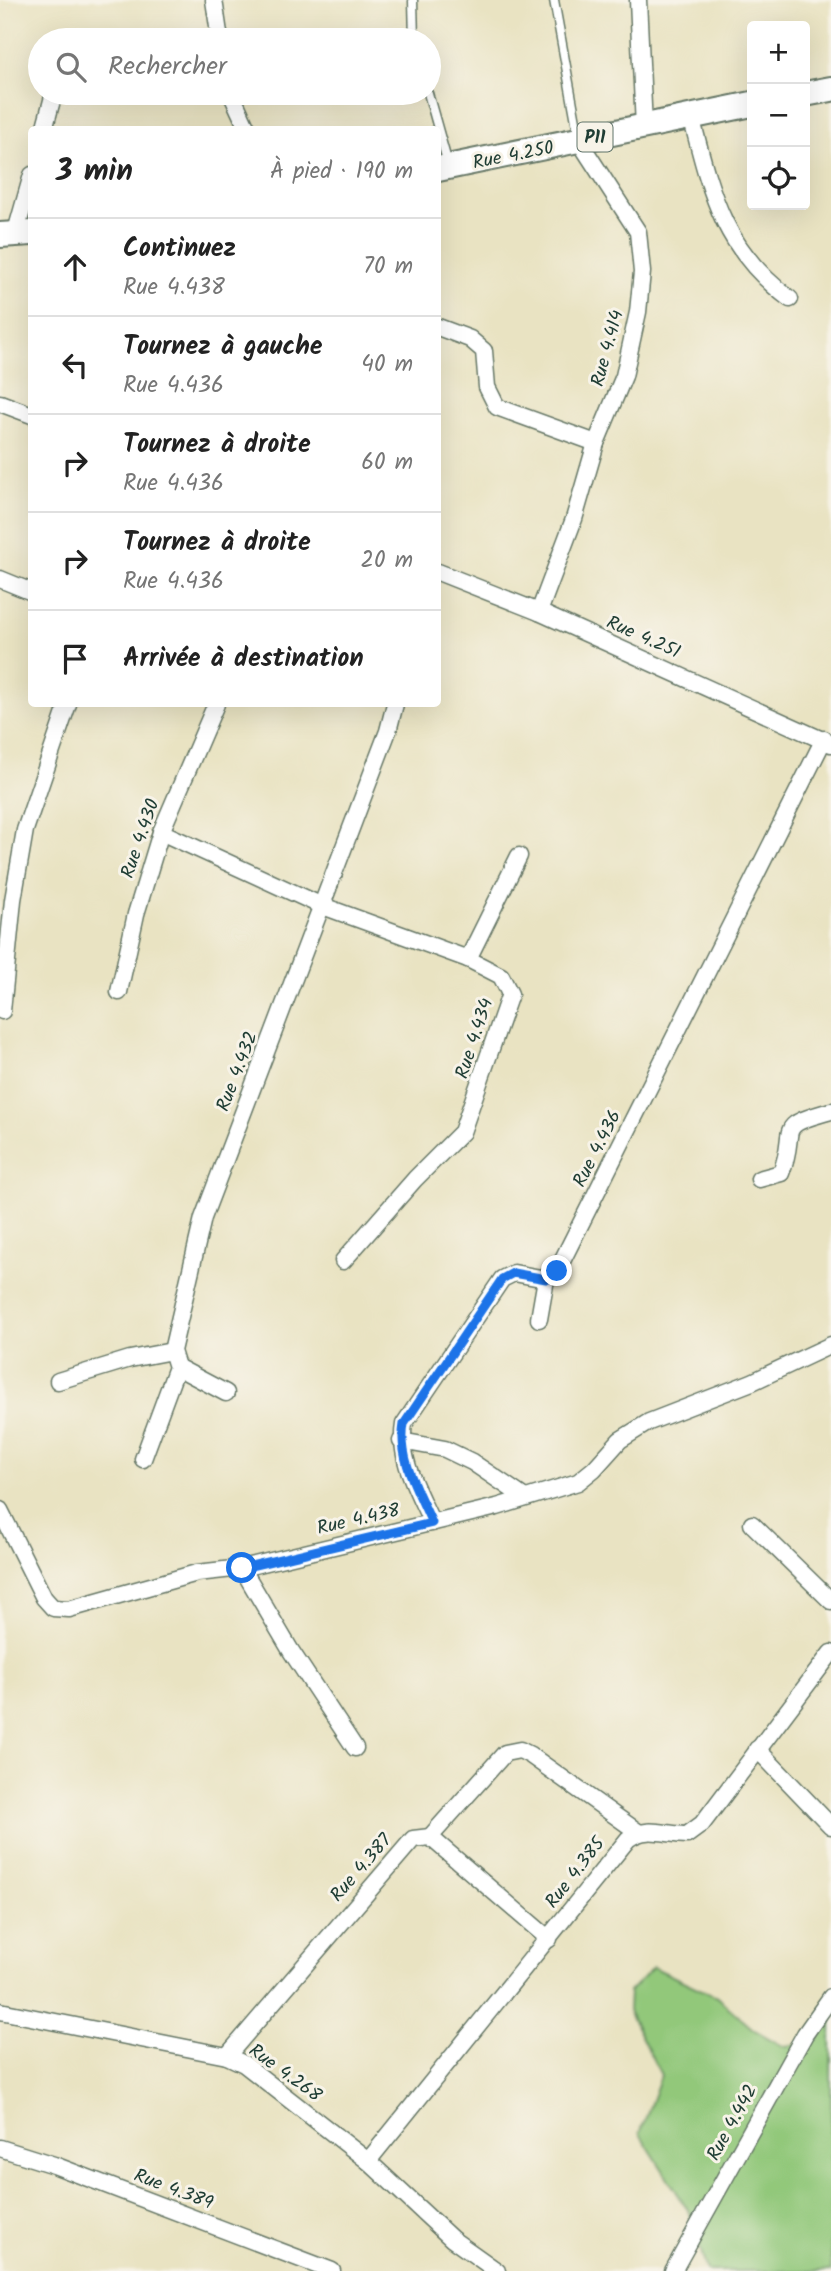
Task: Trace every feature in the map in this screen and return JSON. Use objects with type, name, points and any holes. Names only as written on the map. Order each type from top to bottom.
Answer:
[{"type":"main road","points":[[810,93],[831,89]]},
{"type":"main road","name":"Rue 4.250","points":[[443,168],[747,105]]},
{"type":"street","points":[[214,0],[218,28]]},
{"type":"street","points":[[638,0],[644,127]]},
{"type":"street","points":[[45,126],[51,105]]},
{"type":"street","points":[[237,105],[246,126]]},
{"type":"street","points":[[691,116],[716,209],[762,279],[790,299]]},
{"type":"street","name":"Rue 4.414","points":[[539,612],[574,519],[596,443],[624,376],[638,312],[642,272],[635,223],[579,141]]},
{"type":"street","points":[[16,234],[28,190]]},
{"type":"street","points":[[441,328],[470,339],[484,351],[487,387],[496,407],[596,443]]},
{"type":"street","points":[[0,403],[28,414]]},
{"type":"street","name":"Rue 4.251","points":[[441,573],[539,612],[827,741]]},
{"type":"street","points":[[0,579],[28,590]]},
{"type":"street","points":[[2,1010],[13,900],[26,830],[67,707]]},
{"type":"street","name":"Rue 4.430","points":[[118,992],[136,914],[161,832],[215,707]]},
{"type":"street","name":"Rue 4.432","points":[[172,1351],[203,1218],[388,731],[394,707]]},
{"type":"street","name":"Rue 4.436","points":[[546,1279],[557,1271],[827,741]]},
{"type":"street","name":"Rue 4.434","points":[[161,832],[320,905],[468,959],[501,976],[510,994],[462,1132],[415,1179],[343,1261]]},
{"type":"street","points":[[468,959],[519,856]]},
{"type":"street","points":[[759,1179],[781,1173],[789,1126],[796,1121],[831,1111]]},
{"type":"street","points":[[432,1523],[405,1461],[401,1441],[404,1424],[502,1279],[513,1273],[546,1279],[539,1319]]},
{"type":"street","name":"Rue 4.438","points":[[0,1510],[44,1598],[53,1608],[68,1609],[185,1576],[242,1568],[432,1523],[578,1482],[594,1469],[620,1440],[649,1422],[752,1382],[831,1345]]},
{"type":"street","points":[[58,1381],[130,1359],[172,1351],[177,1367],[143,1459]]},
{"type":"street","points":[[177,1367],[226,1393]]},
{"type":"street","points":[[401,1441],[445,1449],[472,1462],[525,1498]]},
{"type":"street","points":[[752,1524],[831,1601]]},
{"type":"street","points":[[242,1568],[291,1651],[355,1748]]},
{"type":"street","points":[[549,1939],[430,1838],[505,1753],[512,1750],[530,1755],[638,1832],[687,1835],[702,1824],[831,1653]]},
{"type":"street","points":[[757,1749],[831,1826]]},
{"type":"street","name":"Rue 4.385","points":[[368,2161],[628,1839],[638,1832]]},
{"type":"street","name":"Rue 4.387","points":[[227,2056],[395,1857],[413,1839],[430,1838]]},
{"type":"street","name":"Rue 4.442","points":[[673,2271],[805,2034],[831,1997]]},
{"type":"street","name":"Rue 4.268","points":[[0,2011],[227,2056],[244,2064],[368,2161],[453,2239],[497,2271]]},
{"type":"street","name":"Rue 4.389","points":[[0,2148],[54,2165],[332,2271]]},
{"type":"lane","points":[[413,0],[414,28]]},
{"type":"lane","points":[[554,0],[579,141]]},
{"type":"lane","points":[[430,105],[435,126]]},
{"type":"green space","points":[[653,1967],[717,1997],[753,2029],[783,2046],[812,2044],[831,2021],[831,2271],[707,2271],[688,2210],[640,2134],[661,2075],[628,2011],[629,1992]]},
{"type":"route","points":[[242,1568],[432,1523],[405,1461],[401,1441],[404,1424],[502,1279],[513,1273],[546,1279],[557,1271]]}]
